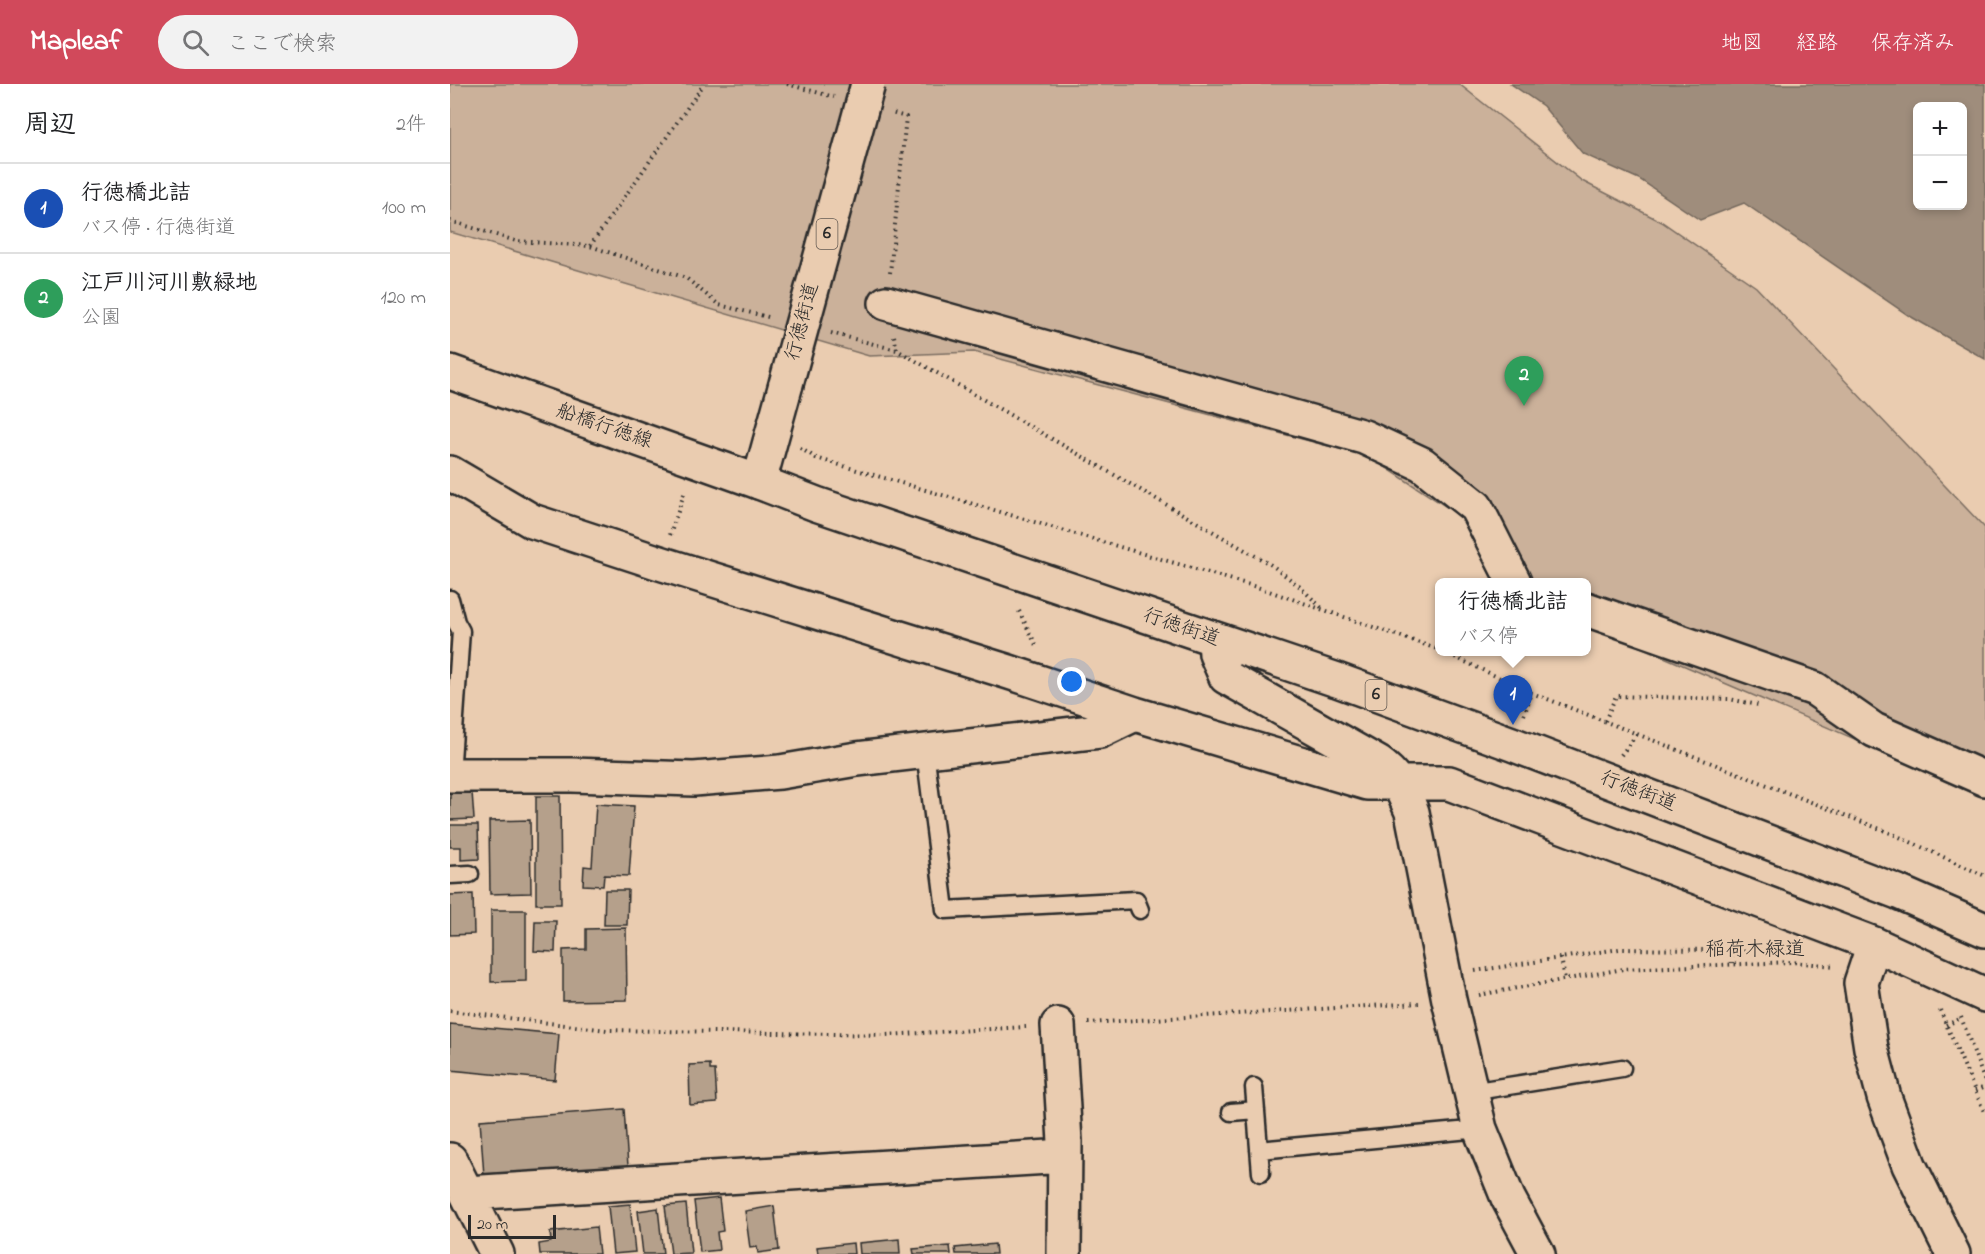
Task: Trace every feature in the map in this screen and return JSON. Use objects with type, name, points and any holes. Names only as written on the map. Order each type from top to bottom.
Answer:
[{"type":"street","name":"行徳街道","points":[[868,84],[759,482],[816,504],[1336,680],[1512,744],[1898,892],[1985,930]]},
{"type":"street","points":[[886,303],[1364,437],[1422,464],[1476,507],[1512,578]]},
{"type":"street","name":"船橋行徳線","points":[[450,372],[759,482]]},
{"type":"street","points":[[450,472],[532,521],[1135,714],[1367,783],[1449,783],[1869,959],[1977,991]]},
{"type":"street","points":[[1591,610],[1815,689],[1874,730],[1985,779]]},
{"type":"street","points":[[1215,640],[1216,654],[1226,677],[1378,763],[1391,772],[1400,784],[1412,812],[1447,988],[1480,1130],[1508,1198],[1538,1254]]},
{"type":"street","points":[[450,775],[572,775],[694,779],[780,772],[857,759],[1100,731],[1135,714]]},
{"type":"street","points":[[1869,959],[1862,983],[1871,1048],[1884,1098],[1909,1165],[1953,1254]]},
{"type":"street","points":[[1058,1025],[1065,1156],[1064,1254]]},
{"type":"street","points":[[466,1193],[1065,1156]]},
{"type":"street","points":[[450,1160],[497,1254]]},
{"type":"lane","points":[[450,599],[456,622],[461,631],[450,775]]},
{"type":"lane","points":[[925,751],[945,910],[1136,900],[1140,910]]},
{"type":"lane","points":[[450,875],[470,874]]},
{"type":"lane","points":[[1470,1092],[1622,1068]]},
{"type":"lane","points":[[1254,1087],[1261,1173]]},
{"type":"lane","points":[[1231,1112],[1256,1110]]},
{"type":"lane","points":[[1259,1150],[1480,1130]]},
{"type":"path","points":[[590,246],[704,84]]},
{"type":"path","points":[[450,221],[516,241],[590,246],[686,278],[719,305],[775,319]]},
{"type":"path","points":[[831,333],[897,350],[1273,566],[1299,586],[1324,610]]},
{"type":"path","points":[[772,434],[787,440],[816,458],[1260,588],[1435,648]]},
{"type":"path","points":[[660,563],[685,491]]},
{"type":"path","points":[[1454,656],[1532,693],[1893,834],[1985,876]]},
{"type":"path","points":[[1522,720],[1532,693]]},
{"type":"path","points":[[1605,722],[1616,696],[1729,699],[1762,706]]},
{"type":"path","points":[[1619,758],[1637,734]]},
{"type":"path","points":[[450,1011],[607,1030],[886,1035],[1058,1025],[1447,988],[1561,958],[1619,949],[1799,951]]},
{"type":"path","points":[[1732,950],[1732,963]]},
{"type":"path","points":[[1561,958],[1565,979]]},
{"type":"path","name":"稲荷木緑道","points":[[1447,988],[1565,979],[1623,969],[1732,963],[1792,962],[1851,968],[1869,959]]},
{"type":"path","points":[[1977,991],[1959,1009],[1985,1082]]},
{"type":"path","points":[[1938,1007],[1985,1114]]},
{"type":"path","points":[[1946,1025],[1961,1018]]},
{"type":"path","points":[[1975,1091],[1985,1087]]},
{"type":"shaded area","points":[[450,84],[1459,84],[1582,181],[1662,222],[1756,287],[1985,528],[1985,795],[1636,645],[1591,628],[1591,578],[1493,578],[1465,519],[1370,457],[974,352],[869,356],[450,232]]},
{"type":"shaded area","points":[[1511,84],[1985,84],[1985,359],[1908,315],[1744,203],[1700,220],[1639,179],[1583,154],[1543,106]]},
{"type":"building","points":[[472,792],[474,819],[450,820],[450,793]]},
{"type":"building","points":[[536,796],[560,796],[561,904],[536,904]]},
{"type":"building","points":[[596,804],[634,806],[629,876],[604,875],[603,886],[583,885],[584,866],[592,867]]},
{"type":"building","points":[[530,820],[531,893],[490,894],[489,821]]},
{"type":"building","points":[[450,825],[478,825],[479,859],[461,860],[461,847],[450,847]]},
{"type":"building","points":[[605,890],[628,890],[627,925],[604,925]]},
{"type":"building","points":[[473,894],[474,934],[450,935],[450,895]]},
{"type":"building","points":[[491,910],[526,910],[526,981],[491,982]]},
{"type":"building","points":[[535,921],[556,921],[555,952],[534,951]]},
{"type":"building","points":[[626,928],[627,1000],[563,1001],[563,950],[586,949],[586,929]]},
{"type":"building","points":[[450,1024],[559,1034],[555,1080],[450,1070]]},
{"type":"building","points":[[710,1064],[710,1070],[715,1070],[717,1103],[690,1105],[689,1065]]},
{"type":"building","points":[[624,1109],[628,1166],[484,1176],[480,1120]]},
{"type":"building","points":[[719,1198],[723,1231],[717,1232],[719,1250],[700,1252],[694,1201]]},
{"type":"building","points":[[630,1204],[635,1252],[613,1254],[608,1206]]},
{"type":"building","points":[[686,1204],[691,1253],[671,1254],[665,1206]]},
{"type":"building","points":[[774,1206],[779,1250],[758,1253],[757,1247],[750,1248],[745,1211]]},
{"type":"building","points":[[658,1208],[663,1254],[643,1254],[638,1211]]},
{"type":"building","points":[[596,1227],[599,1254],[540,1254],[539,1244],[551,1242],[550,1232]]},
{"type":"building","points":[[899,1239],[900,1254],[860,1254],[859,1243]]},
{"type":"building","points":[[853,1243],[854,1254],[818,1254],[817,1247]]},
{"type":"building","points":[[995,1244],[996,1254],[956,1254],[955,1248]]},
{"type":"building","points":[[950,1246],[951,1254],[914,1254],[913,1249]]},
{"type":"place","name":"江戸川河川敷緑地","points":[[1524,406]]},
{"type":"place","name":"行徳橋北詰","points":[[1513,725]]}]
